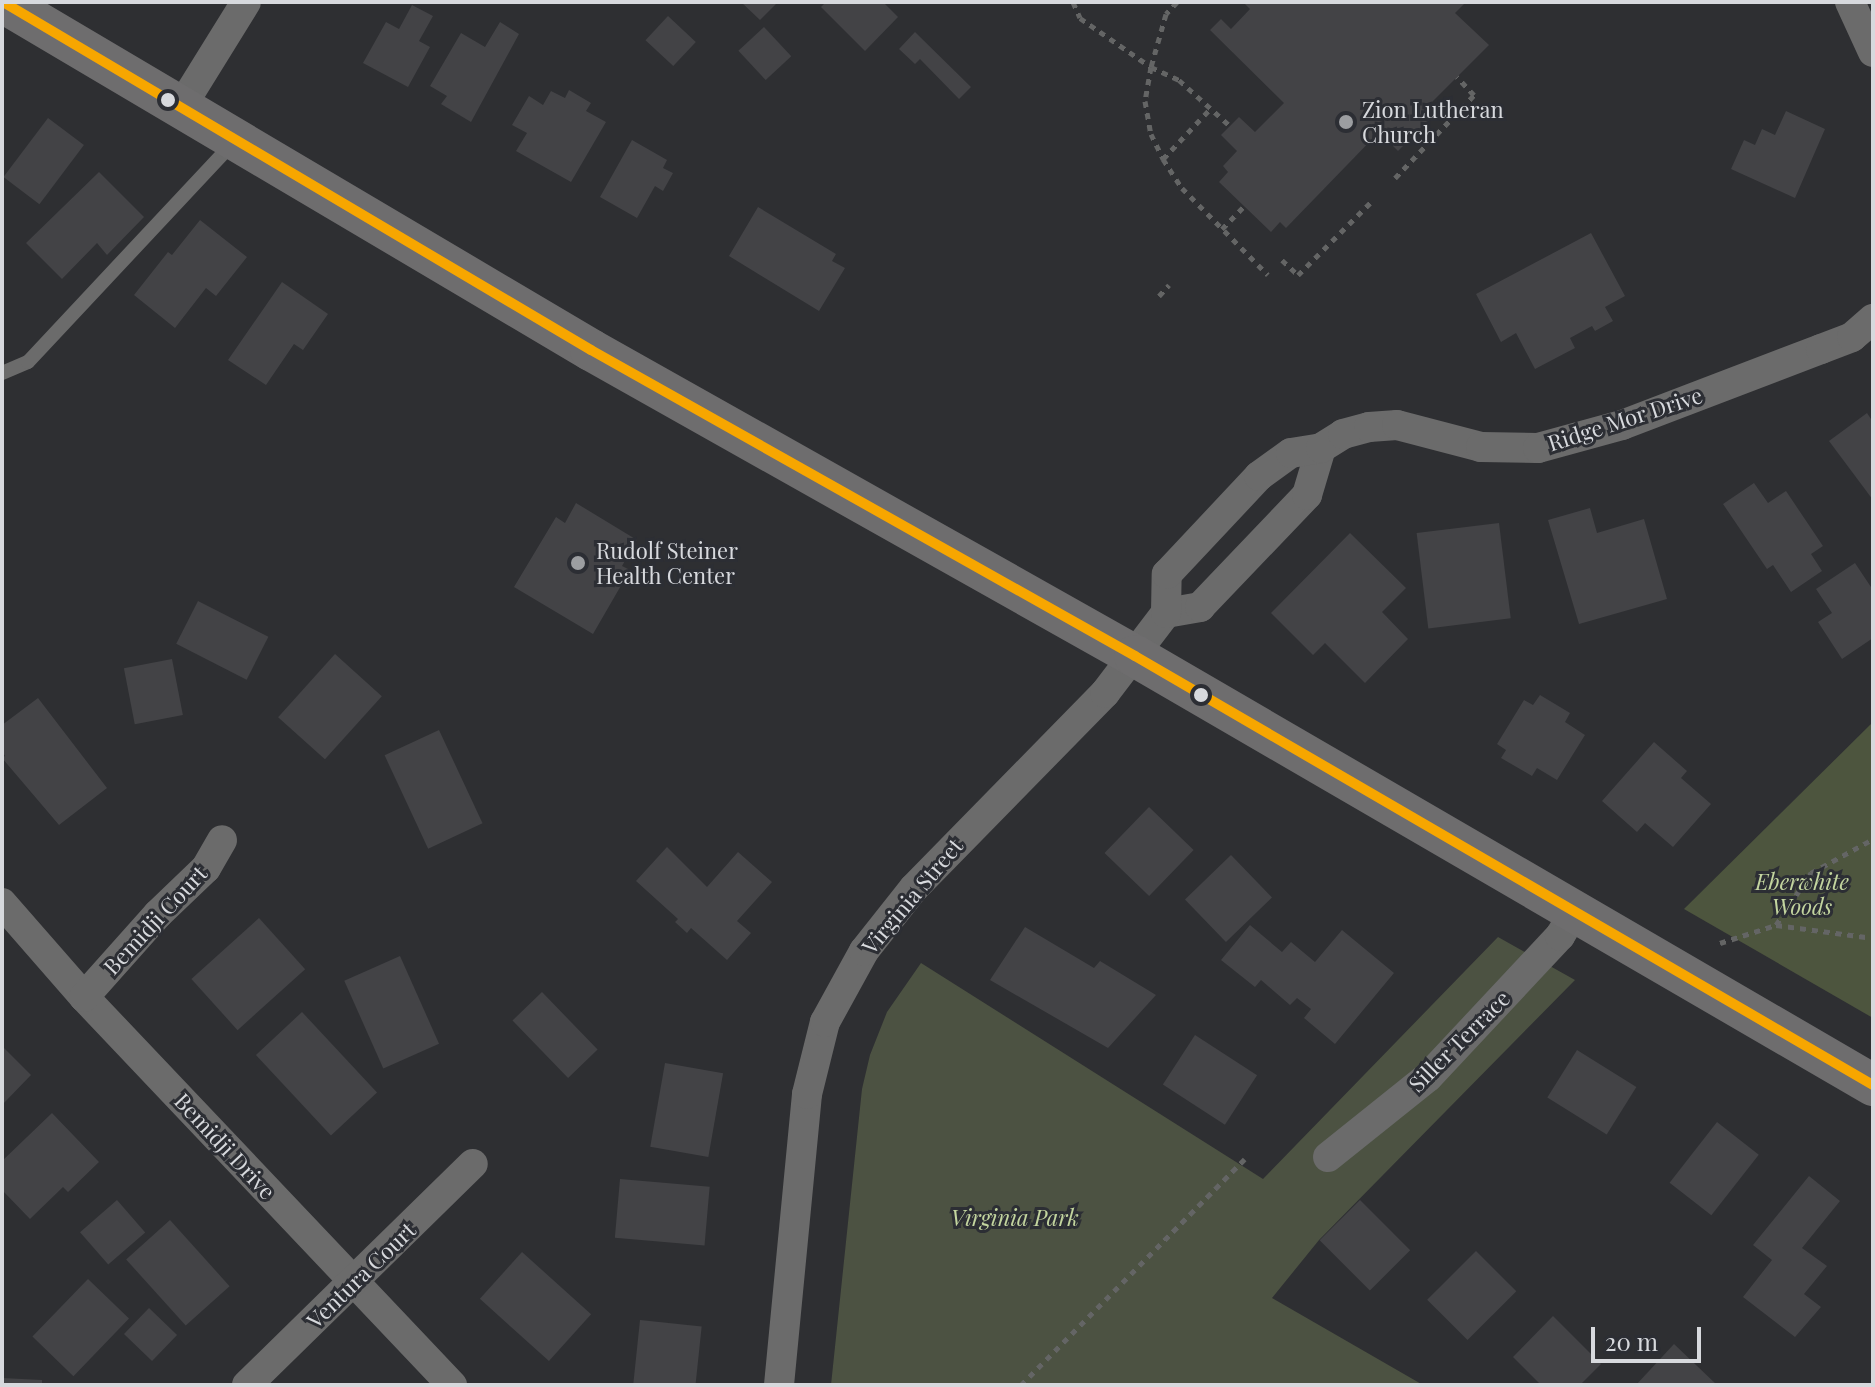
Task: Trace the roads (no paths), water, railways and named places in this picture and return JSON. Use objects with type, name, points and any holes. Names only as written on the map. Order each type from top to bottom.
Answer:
[{"type":"main road","points":[[3,2],[591,350],[1135,656],[1873,1085]]},
{"type":"street","points":[[181,107],[246,2]]},
{"type":"street","points":[[1850,2],[1873,52]]},
{"type":"street","name":"Ridge Mor Drive","points":[[1166,613],[1167,574],[1259,476],[1291,453],[1321,448],[1343,434],[1397,425],[1481,447],[1538,448],[1622,425],[1808,354],[1852,337],[1873,319]]},
{"type":"street","points":[[1135,656],[1166,613],[1200,607],[1307,495],[1321,448]]},
{"type":"street","name":"Virginia Street","points":[[779,1385],[807,1094],[825,1022],[864,951],[914,888],[1105,693],[1135,656]]},
{"type":"street","name":"Bemidji Court","points":[[84,997],[158,914],[206,868],[222,840]]},
{"type":"street","name":"Bemidji Drive","points":[[2,903],[84,997],[452,1385]]},
{"type":"street","name":"Siller Terrace","points":[[1328,1157],[1428,1077],[1560,936],[1575,911]]},
{"type":"street","name":"Ventura Court","points":[[247,1385],[355,1283],[473,1164]]},
{"type":"lane","points":[[2,373],[28,362],[236,139]]},
{"type":"place","name":"Zion Lutheran Church","points":[[1346,122]]},
{"type":"place","name":"Rudolf Steiner Health Center","points":[[578,563]]},
{"type":"park label","name":"Eberwhite Woods","points":[[1802,894]]},
{"type":"park label","name":"Virginia Park","points":[[1015,1218]]}]
